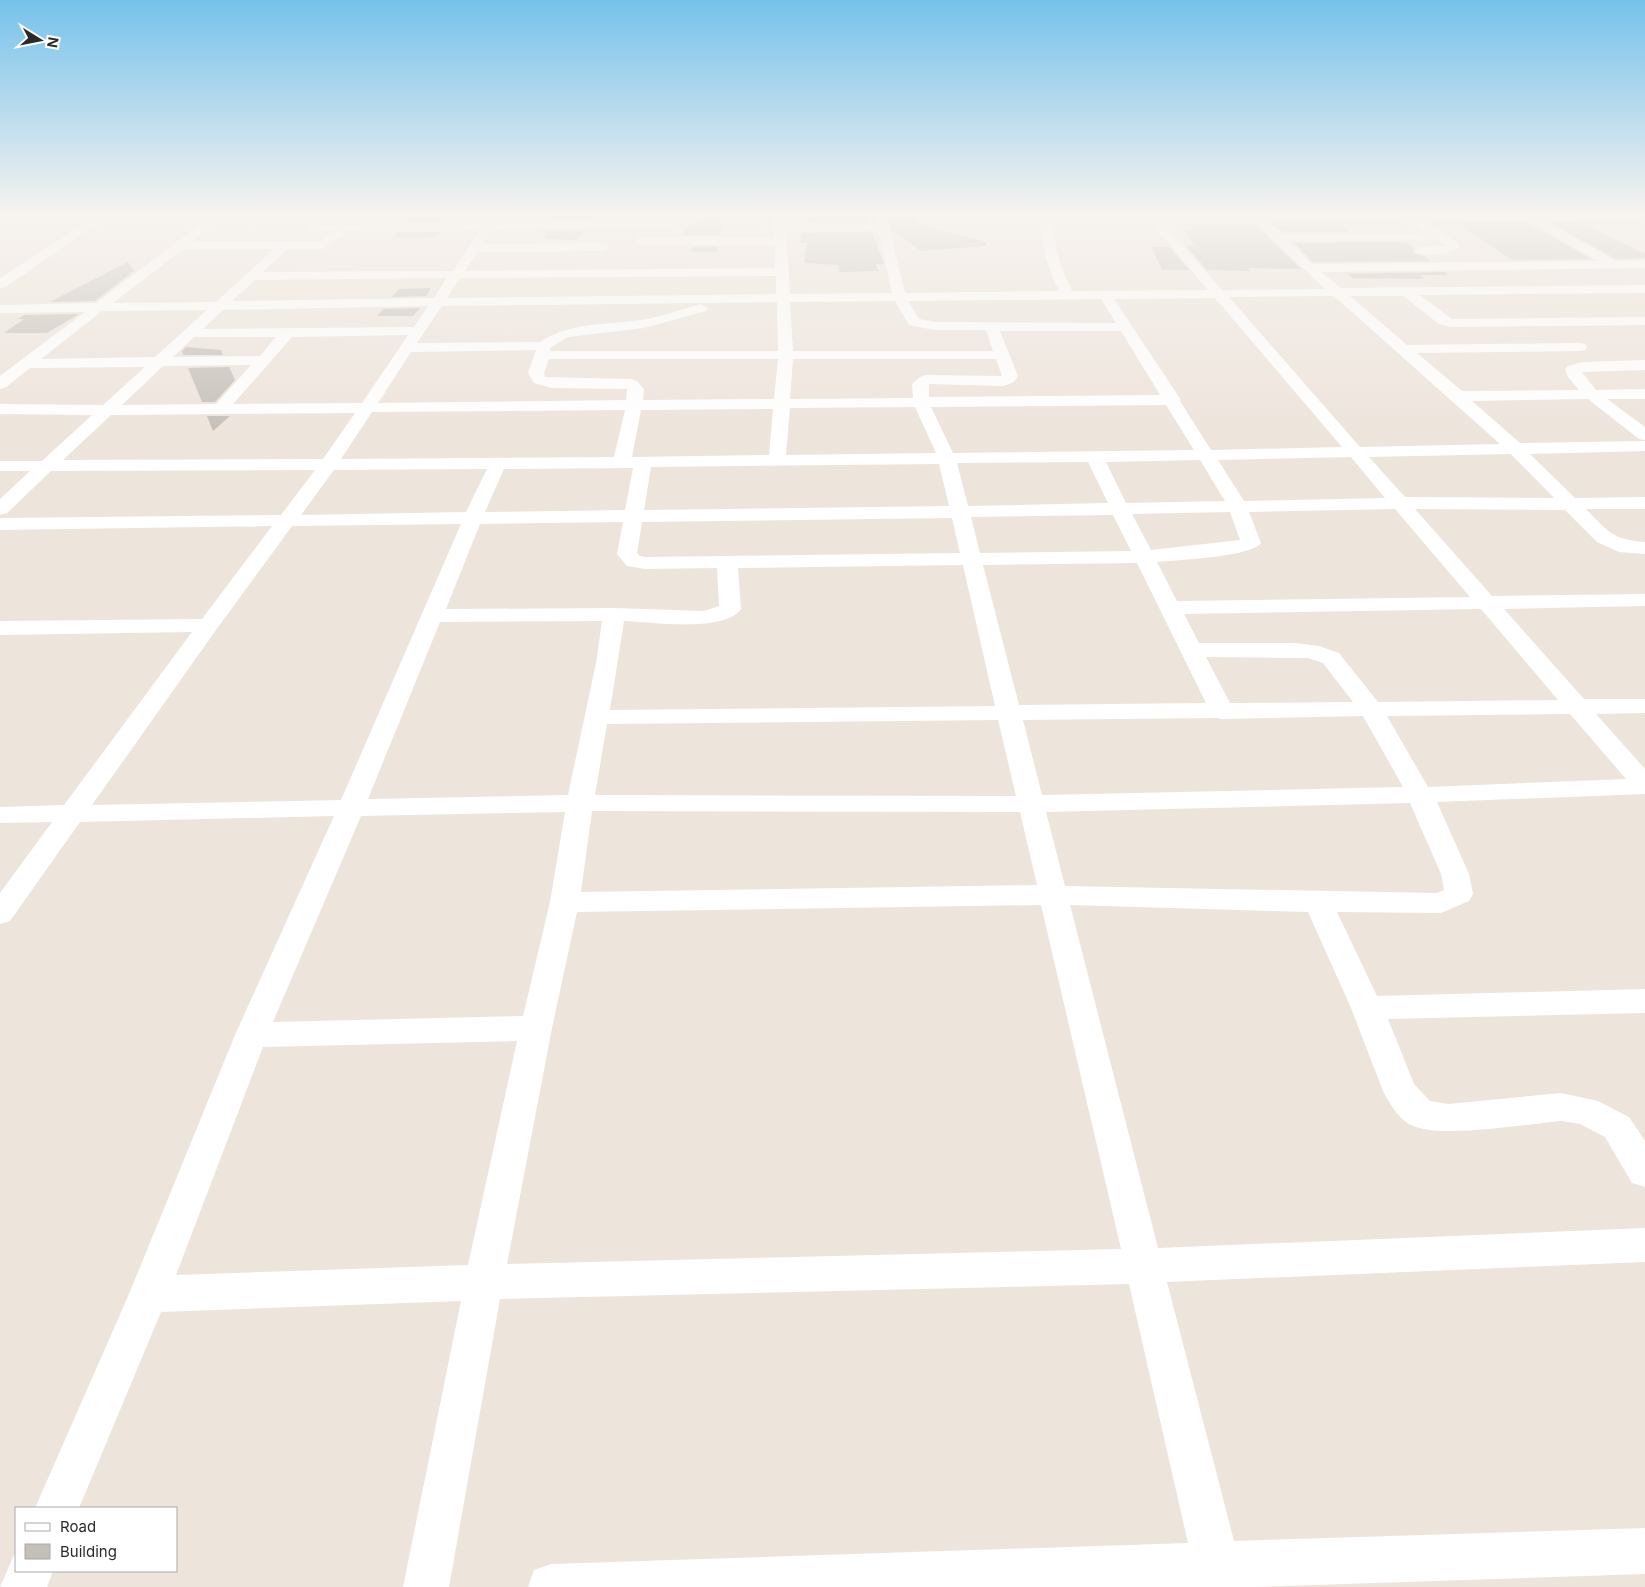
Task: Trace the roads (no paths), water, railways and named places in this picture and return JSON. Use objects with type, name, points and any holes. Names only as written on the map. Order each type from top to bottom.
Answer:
[{"type":"street","points":[[0,384],[125,288]]},
{"type":"street","points":[[0,509],[239,288]]},
{"type":"street","points":[[0,914],[208,625],[329,464],[447,288]]},
{"type":"street","points":[[0,309],[439,302],[580,288]]},
{"type":"street","points":[[579,330],[591,288]]},
{"type":"street","points":[[690,288],[731,299]]},
{"type":"street","points":[[777,460],[786,355],[782,288]]},
{"type":"street","points":[[898,288],[900,298],[914,322],[922,325],[1124,327]]},
{"type":"street","points":[[1065,288],[1068,296]]},
{"type":"street","points":[[1213,288],[1645,785]]},
{"type":"street","points":[[1334,288],[1458,396],[1514,448],[1604,538],[1619,546],[1645,548]]},
{"type":"street","points":[[1453,288],[1458,292]]},
{"type":"street","points":[[622,462],[636,389],[631,384],[552,383],[539,380],[536,373],[543,350],[558,336],[579,330],[644,324],[731,299],[1645,289]]},
{"type":"street","points":[[1500,291],[1608,366]]},
{"type":"street","points":[[1407,292],[1444,321],[1450,323],[1645,321]]},
{"type":"street","points":[[643,462],[627,554],[634,562],[1145,557],[1241,547],[1251,543],[1237,506],[1173,400],[1124,327],[1106,296]]},
{"type":"street","points":[[992,327],[1010,376],[1009,379],[1003,381],[925,380],[920,384],[921,402],[947,459],[1052,895],[1220,1576]]},
{"type":"street","points":[[190,333],[419,331]]},
{"type":"street","points":[[222,408],[288,333]]},
{"type":"street","points":[[1405,349],[1580,347]]},
{"type":"street","points":[[407,348],[786,355],[1002,355]]},
{"type":"street","points":[[26,364],[264,360]]},
{"type":"street","points":[[1645,365],[1573,369],[1574,374],[1591,394],[1645,435]]},
{"type":"street","points":[[219,391],[237,391]]},
{"type":"street","points":[[126,392],[145,392]]},
{"type":"street","points":[[1458,396],[1645,394]]},
{"type":"street","points":[[0,409],[107,410],[368,406],[1173,400]]},
{"type":"street","points":[[0,466],[498,464],[947,459],[1645,446]]},
{"type":"street","points":[[1096,457],[1120,510],[1172,608],[1222,712]]},
{"type":"street","points":[[57,1507],[149,1294],[251,1035],[434,616],[474,517],[498,464]]},
{"type":"street","points":[[0,524],[1120,510],[1400,503],[1645,503]]},
{"type":"street","points":[[434,616],[614,614],[704,617],[720,615],[730,609],[727,561]]},
{"type":"street","points":[[1172,608],[1645,600]]},
{"type":"street","points":[[426,1587],[484,1282],[536,1028],[565,902],[580,803],[597,717],[614,614]]},
{"type":"street","points":[[0,628],[208,625]]},
{"type":"street","points":[[565,902],[1052,895],[1318,902],[1441,903],[1459,894],[1455,874],[1420,794],[1371,710],[1330,658],[1311,651],[1192,650]]},
{"type":"street","points":[[597,717],[1009,712],[1222,712],[1645,706]]},
{"type":"street","points":[[0,815],[580,803],[1031,804],[1420,794],[1645,785]]},
{"type":"street","points":[[1318,902],[1367,1008],[1400,1091],[1420,1114],[1448,1118],[1561,1107],[1586,1111],[1617,1127],[1645,1172]]},
{"type":"street","points":[[1367,1008],[1645,1001]]},
{"type":"street","points":[[251,1035],[536,1028]]},
{"type":"street","points":[[149,1294],[484,1282],[1144,1266],[1645,1245]]},
{"type":"street","points":[[551,1587],[1220,1576],[1645,1551]]},
{"type":"street","points":[[23,1587],[30,1572]]}]
